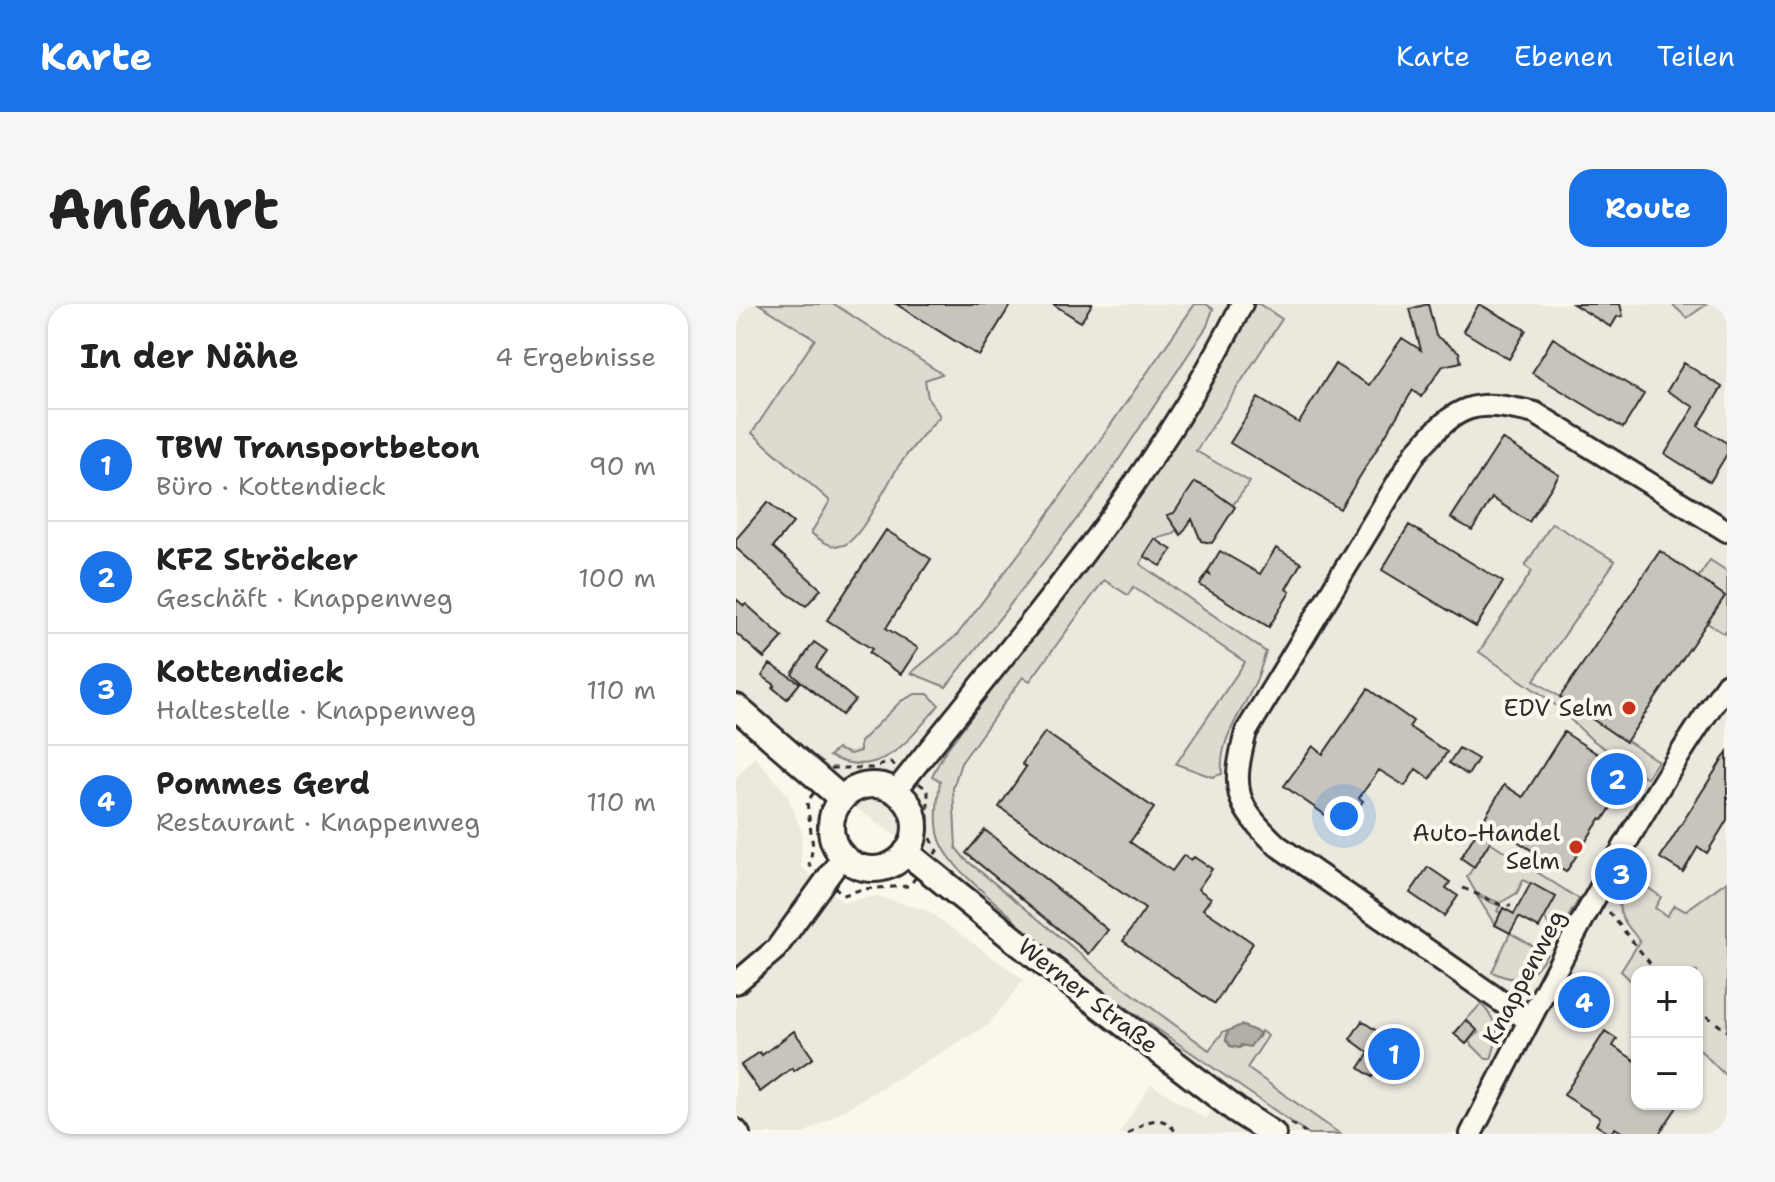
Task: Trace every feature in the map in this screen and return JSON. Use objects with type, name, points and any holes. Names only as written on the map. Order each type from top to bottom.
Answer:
[{"type":"main road","points":[[736,707],[842,799]]},
{"type":"main road","points":[[900,775],[903,799],[914,818],[915,860],[877,869],[853,864],[835,846],[831,822],[842,799],[861,787],[884,787],[900,775]]},
{"type":"main road","name":"Werner Straße","points":[[915,860],[1170,1059],[1273,1134]]},
{"type":"street","points":[[900,775],[1085,551],[1162,444],[1205,376],[1236,307]]},
{"type":"street","points":[[1529,1021],[1278,846],[1253,823],[1239,799],[1237,768],[1246,732],[1416,452],[1443,421],[1470,406],[1499,404],[1535,413],[1727,531]]},
{"type":"street","name":"Knappenweg","points":[[1471,1134],[1597,896],[1696,728],[1727,684]]},
{"type":"street","points":[[736,983],[776,949],[843,856]]},
{"type":"path","points":[[890,762],[900,775]]},
{"type":"path","points":[[890,762],[900,775],[928,790],[928,832],[937,851],[915,860],[909,886],[873,888],[844,895],[809,865],[813,847],[807,802],[832,768],[872,768],[890,762]]},
{"type":"path","points":[[1463,888],[1501,905],[1511,906]]},
{"type":"path","points":[[1597,896],[1652,966]]},
{"type":"path","points":[[1703,1013],[1727,1031]]},
{"type":"path","points":[[1128,1134],[1146,1121],[1160,1120],[1172,1126],[1177,1134]]},
{"type":"shaded area","points":[[736,304],[1727,304],[1727,881],[1685,911],[1667,916],[1654,908],[1660,898],[1628,874],[1618,899],[1623,922],[1641,941],[1621,971],[1631,981],[1631,1110],[1703,1110],[1703,1053],[1727,1077],[1727,1134],[1119,1134],[1151,1084],[1206,1119],[1226,1084],[1069,974],[916,850],[837,795],[736,707]]},
{"type":"shaded area","points":[[759,304],[834,304],[942,374],[925,380],[928,398],[940,416],[900,464],[859,532],[844,545],[830,545],[811,533],[830,501],[752,433],[815,339]]},
{"type":"shaded area","points":[[1195,304],[1206,304],[1213,309],[1207,326],[1096,494],[946,687],[911,673],[957,635],[1040,526]]},
{"type":"shaded area","points":[[1254,304],[1282,319],[1196,451],[1250,482],[1232,506],[1210,489],[1170,519],[1180,524],[1174,534],[1155,539],[1140,564],[1266,652],[1255,683],[1227,739],[1222,774],[1212,777],[1176,764],[1245,662],[1133,587],[1128,595],[1104,580],[1030,681],[1023,677],[961,763],[953,788],[956,848],[965,859],[1099,969],[1209,1050],[1224,1031],[1228,1031],[1226,1040],[1230,1046],[1239,1048],[1259,1037],[1261,1031],[1268,1036],[1247,1068],[1340,1134],[1309,1134],[1137,1015],[1018,927],[1013,918],[958,867],[942,844],[937,819],[940,781],[932,776],[944,753],[1163,462],[1208,392]]},
{"type":"shaded area","points":[[1672,304],[1707,304],[1687,318]]},
{"type":"shaded area","points":[[1552,523],[1615,561],[1534,680],[1658,761],[1647,778],[1591,739],[1551,701],[1479,652],[1532,571],[1525,566]]},
{"type":"shaded area","points":[[1710,560],[1727,571],[1725,634],[1707,623],[1725,596],[1698,578]]},
{"type":"shaded area","points":[[915,694],[928,694],[939,705],[917,731],[892,753],[864,764],[847,763],[829,756],[837,749],[850,754],[860,751],[860,742],[901,701]]},
{"type":"shaded area","points":[[755,757],[787,794],[802,832],[801,867],[843,902],[877,896],[928,911],[1024,980],[988,1025],[803,1134],[736,1134],[736,778]]},
{"type":"shaded area","points":[[1490,842],[1579,899],[1557,936],[1544,918],[1556,897],[1523,880],[1517,893],[1500,903],[1476,893],[1467,877]]},
{"type":"shaded area","points":[[1628,873],[1661,897],[1655,908],[1667,916],[1674,905],[1685,911],[1727,881],[1727,1077],[1703,1053],[1703,966],[1631,966],[1631,981],[1621,971],[1640,941],[1622,916],[1619,903]]},
{"type":"shaded area","points":[[1477,896],[1500,906],[1497,911],[1501,913],[1495,925]]},
{"type":"shaded area","points":[[1510,933],[1547,954],[1530,974],[1517,979],[1492,972]]},
{"type":"shaded area","points":[[1481,1004],[1496,1029],[1491,1059],[1486,1059],[1468,1041],[1479,1033],[1466,1020]]},
{"type":"shaded area","points":[[1241,1025],[1260,1033],[1250,1047],[1231,1046],[1226,1040],[1228,1031]]},
{"type":"building","points":[[896,304],[1011,304],[979,356]]},
{"type":"building","points":[[1053,304],[1092,304],[1081,322]]},
{"type":"building","points":[[1428,304],[1436,336],[1459,352],[1461,362],[1443,366],[1421,397],[1413,390],[1340,509],[1230,443],[1258,398],[1299,423],[1335,364],[1369,385],[1402,338],[1421,350],[1410,309]]},
{"type":"building","points":[[1479,304],[1526,330],[1509,359],[1463,331]]},
{"type":"building","points":[[1573,304],[1620,304],[1623,316],[1617,317],[1611,327]]},
{"type":"building","points":[[1553,338],[1644,394],[1623,428],[1532,373]]},
{"type":"building","points":[[1684,363],[1722,387],[1698,426],[1727,443],[1727,454],[1710,482],[1665,454],[1694,407],[1667,391]]},
{"type":"building","points":[[1502,439],[1559,475],[1529,522],[1492,498],[1472,530],[1451,518]]},
{"type":"building","points":[[1195,482],[1235,507],[1212,543],[1201,541],[1192,519],[1181,535],[1167,515],[1174,513]]},
{"type":"building","points":[[768,502],[793,523],[773,547],[821,589],[806,606],[736,548],[736,539]]},
{"type":"building","points":[[1409,525],[1503,582],[1476,627],[1382,570]]},
{"type":"building","points":[[886,530],[931,559],[886,628],[918,648],[901,674],[869,653],[872,649],[827,620]]},
{"type":"building","points":[[1155,539],[1172,550],[1161,566],[1144,556]]},
{"type":"building","points":[[1276,548],[1301,563],[1286,589],[1290,592],[1269,627],[1200,585],[1207,573],[1211,576],[1208,571],[1220,551],[1260,574]]},
{"type":"building","points":[[1660,551],[1725,596],[1626,742],[1560,697]]},
{"type":"building","points":[[736,599],[783,637],[764,658],[736,633]]},
{"type":"building","points":[[814,642],[827,651],[816,667],[855,700],[842,715],[792,674]]},
{"type":"building","points":[[770,664],[800,683],[787,699],[762,676]]},
{"type":"building","points":[[1368,689],[1413,721],[1409,727],[1447,752],[1430,779],[1416,769],[1405,786],[1379,770],[1359,798],[1363,801],[1344,828],[1284,786],[1313,746],[1323,754]]},
{"type":"building","points":[[1045,732],[1154,808],[1130,842],[1172,871],[1184,855],[1191,860],[1194,857],[1212,869],[1198,889],[1211,898],[1203,909],[1253,943],[1215,1004],[1123,941],[1145,909],[999,807],[1026,767],[1022,764]]},
{"type":"building","points":[[1564,732],[1631,776],[1566,872],[1498,829],[1474,867],[1461,858],[1504,785],[1523,797]]},
{"type":"building","points":[[1459,748],[1478,759],[1468,775],[1449,763]]},
{"type":"building","points":[[1727,752],[1727,820],[1707,853],[1698,847],[1683,872],[1660,858]]},
{"type":"building","points":[[985,830],[1108,930],[1089,954],[966,853]]},
{"type":"building","points":[[1428,867],[1450,882],[1446,888],[1458,896],[1444,916],[1410,893]]},
{"type":"building","points":[[1531,883],[1556,897],[1539,928],[1519,917],[1510,933],[1495,925],[1503,908],[1514,914]]},
{"type":"building","points":[[1584,992],[1595,1001],[1587,1014],[1575,1006]]},
{"type":"building","points":[[1466,1020],[1477,1030],[1466,1044],[1454,1034]]},
{"type":"building","points":[[1362,1021],[1409,1053],[1396,1072],[1382,1063],[1372,1077],[1359,1068],[1369,1053],[1350,1039]]},
{"type":"building","points":[[794,1031],[813,1058],[794,1071],[792,1068],[760,1092],[741,1065],[760,1052],[762,1055]]},
{"type":"building","points":[[1605,1031],[1617,1039],[1613,1046],[1631,1058],[1631,1110],[1675,1110],[1659,1134],[1625,1134],[1615,1128],[1610,1134],[1596,1125],[1600,1118],[1564,1095]]},
{"type":"place","name":"EDV Selm","points":[[1629,708]]},
{"type":"place","name":"KFZ Ströcker","points":[[1617,779]]},
{"type":"place","name":"Auto-Handel Selm","points":[[1576,847]]},
{"type":"place","name":"Kottendieck","points":[[1621,874]]},
{"type":"place","name":"Pommes Gerd","points":[[1584,1002]]},
{"type":"place","name":"TBW Transportbeton","points":[[1394,1054]]}]
